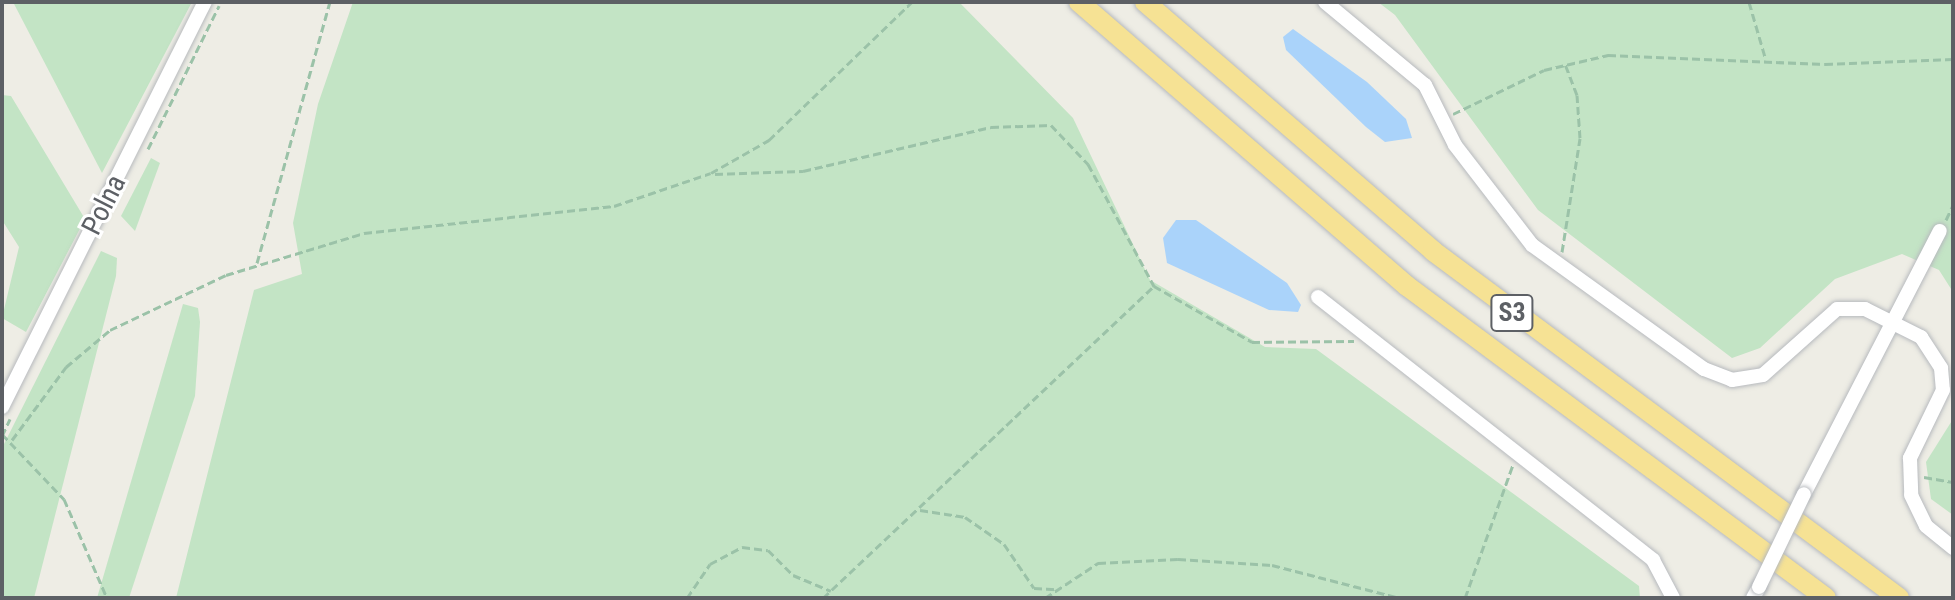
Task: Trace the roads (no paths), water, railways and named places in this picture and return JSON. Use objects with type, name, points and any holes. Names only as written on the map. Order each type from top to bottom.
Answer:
[{"type":"highway","name":"S3","points":[[1079,2],[1407,286],[1826,598]]},
{"type":"highway","name":"S3","points":[[1145,2],[1433,251],[1899,598]]},
{"type":"street","name":"Polna","points":[[2,407],[205,2]]},
{"type":"street","points":[[1325,2],[1425,85],[1514,223],[1561,267],[1704,369],[1732,380],[1778,366],[1837,309],[1865,309],[1921,337],[1941,368],[1939,406],[1908,474],[1918,515],[1953,548]]},
{"type":"street","points":[[1756,592],[1940,231]]},
{"type":"street","points":[[1318,297],[1653,560],[1673,598]]},
{"type":"water","points":[[1293,29],[1367,82],[1406,119],[1412,138],[1385,142],[1366,127],[1286,50],[1283,37]]},
{"type":"water","points":[[1176,220],[1196,220],[1287,283],[1301,305],[1298,312],[1269,310],[1167,263],[1163,238]]}]
